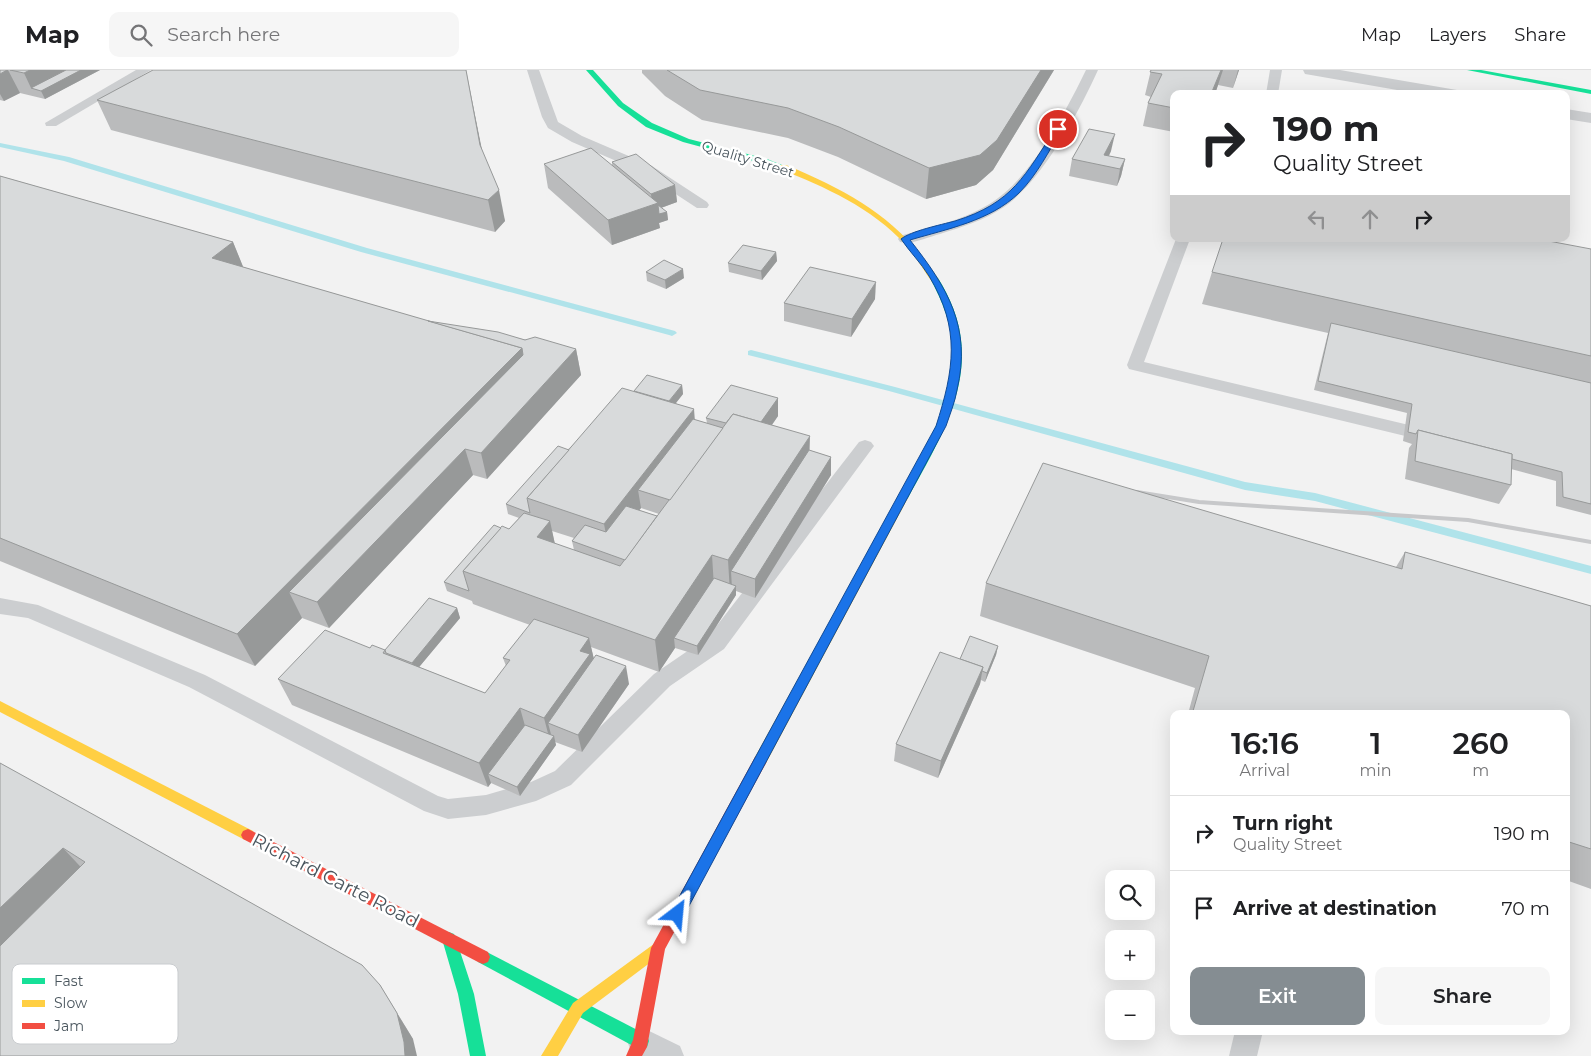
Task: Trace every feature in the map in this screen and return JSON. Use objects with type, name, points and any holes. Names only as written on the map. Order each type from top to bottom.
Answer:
[{"type":"main road","points":[[1470,70],[1591,92]]},
{"type":"main road","name":"Quality Street","points":[[594,72],[621,107],[638,119],[660,130],[705,146],[780,167],[818,182],[858,203],[905,239],[932,275],[950,309],[958,350],[953,389],[941,426],[658,948],[638,1049]]},
{"type":"main road","name":"Richard Carte Road","points":[[0,706],[578,1008],[638,1049]]},
{"type":"main road","points":[[449,939],[466,994],[478,1056]]},
{"type":"main road","name":"Quality Street","points":[[549,1056],[578,1008],[658,948]]},
{"type":"street","points":[[1311,70],[1428,90]]},
{"type":"street","points":[[1570,115],[1591,118]]},
{"type":"lane","points":[[51,123],[145,70]]},
{"type":"lane","points":[[533,70],[548,117],[554,125],[577,139],[646,169],[702,205]]},
{"type":"lane","points":[[905,239],[972,218],[998,205],[1016,191],[1031,173],[1085,85],[1092,70]]},
{"type":"lane","points":[[1273,90],[1276,70]]},
{"type":"lane","points":[[1181,242],[1135,365],[1446,440]]},
{"type":"lane","points":[[0,606],[31,611],[197,682],[432,804],[448,809],[486,805],[536,791],[563,778],[662,680],[716,643],[866,446]]},
{"type":"lane","points":[[1243,1056],[1248,1035]]},
{"type":"lane","name":"Richard Carte Road","points":[[638,1049],[670,1056]]},
{"type":"building","points":[[10,70],[30,70],[24,73]]},
{"type":"building","points":[[66,70],[81,70],[41,91],[31,88]]},
{"type":"building","points":[[153,70],[466,70],[480,145],[499,190],[488,200],[97,100]]},
{"type":"building","points":[[667,70],[1041,70],[997,140],[980,155],[929,168],[839,127],[788,108],[700,90]]},
{"type":"building","points":[[1151,70],[1221,70],[1213,90],[1170,90],[1170,107],[1148,103],[1162,74],[1150,72]]},
{"type":"building","points":[[1089,129],[1115,134],[1104,155],[1125,159],[1120,169],[1072,159]]},
{"type":"building","points":[[591,148],[658,203],[608,220],[544,164]]},
{"type":"building","points":[[636,154],[675,185],[651,194],[612,162]]},
{"type":"building","points":[[0,176],[233,242],[212,258],[522,348],[237,634],[0,538]]},
{"type":"building","points":[[658,205],[667,212],[659,214]]},
{"type":"building","points":[[1222,242],[1554,242],[1591,249],[1591,356],[1212,272]]},
{"type":"building","points":[[743,245],[776,252],[761,271],[728,263]]},
{"type":"building","points":[[664,260],[683,269],[665,280],[646,272]]},
{"type":"building","points":[[810,267],[876,282],[852,319],[784,303]]},
{"type":"building","points":[[428,321],[498,332],[525,340],[535,337],[576,349],[481,453],[465,449],[317,602],[289,592],[523,355],[522,348]]},
{"type":"building","points":[[1331,323],[1591,383],[1591,504],[1563,497],[1562,472],[1512,459],[1512,454],[1418,430],[1416,434],[1408,432],[1412,404],[1318,381]]},
{"type":"building","points":[[647,375],[682,385],[669,401],[634,391]]},
{"type":"building","points":[[731,385],[778,398],[761,422],[733,414],[726,423],[706,418]]},
{"type":"building","points":[[622,388],[694,409],[604,524],[527,498]]},
{"type":"building","points":[[733,414],[810,436],[728,560],[712,555],[655,640],[463,571],[502,526],[509,529],[524,513],[550,521],[537,537],[620,566]]},
{"type":"building","points":[[693,419],[723,428],[670,500],[638,490]]},
{"type":"building","points":[[1418,430],[1512,454],[1511,485],[1415,461]]},
{"type":"building","points":[[558,446],[569,450],[527,498],[530,513],[506,504]]},
{"type":"building","points":[[809,450],[831,457],[755,579],[731,571]]},
{"type":"building","points":[[1043,463],[1402,569],[1405,552],[1591,606],[1591,849],[1570,842],[1570,710],[1193,710],[1209,656],[986,583]]},
{"type":"building","points":[[626,506],[657,516],[625,560],[572,541],[585,525],[606,532]]},
{"type":"building","points":[[494,525],[501,528],[463,571],[469,591],[444,582]]},
{"type":"building","points":[[714,578],[736,586],[697,646],[674,638]]},
{"type":"building","points":[[429,598],[457,608],[412,663],[386,653],[385,650]]},
{"type":"building","points":[[534,619],[589,638],[580,651],[590,654],[544,718],[520,708],[479,763],[278,679],[325,630],[370,648],[372,645],[385,650],[383,653],[485,693],[510,660],[503,658]]},
{"type":"building","points":[[970,636],[998,646],[987,673],[982,671],[983,667],[960,659]]},
{"type":"building","points":[[940,652],[983,667],[941,761],[896,744]]},
{"type":"building","points":[[596,655],[626,666],[578,735],[548,723]]},
{"type":"building","points":[[525,725],[554,736],[517,787],[488,774]]},
{"type":"building","points":[[0,763],[362,965],[380,985],[397,1013],[404,1042],[405,1056],[0,1056],[0,946],[85,862],[63,848],[0,908]]},
{"type":"waterway","points":[[0,145],[66,159],[364,250],[672,333]]},
{"type":"waterway","points":[[751,353],[892,389],[1245,486],[1315,497],[1591,570]]},
{"type":"railway","points":[[1137,492],[1199,502],[1468,520],[1591,542]]},
{"type":"traffic: fast","points":[[589,70],[620,104],[649,125],[667,134],[705,146],[783,167]]},
{"type":"traffic: fast","points":[[1470,70],[1591,92]]},
{"type":"traffic: fast","points":[[903,498],[941,426],[958,367],[958,348],[953,321],[935,280]]},
{"type":"traffic: fast","points":[[449,939],[466,994],[478,1056]]},
{"type":"traffic: fast","points":[[483,957],[641,1041]]},
{"type":"traffic: slow","points":[[783,167],[827,186],[849,198],[889,225],[907,242],[935,280]]},
{"type":"traffic: slow","points":[[760,761],[903,498]]},
{"type":"traffic: slow","points":[[0,706],[248,835]]},
{"type":"traffic: slow","points":[[549,1056],[578,1008],[658,948]]},
{"type":"traffic: jam","points":[[634,1056],[641,1041],[658,948],[760,761]]},
{"type":"traffic: jam","points":[[248,835],[483,957]]},
{"type":"route","points":[[677,914],[941,426],[953,389],[958,350],[950,309],[932,275],[905,239],[972,218],[998,205],[1016,191],[1031,173],[1058,129]]}]
